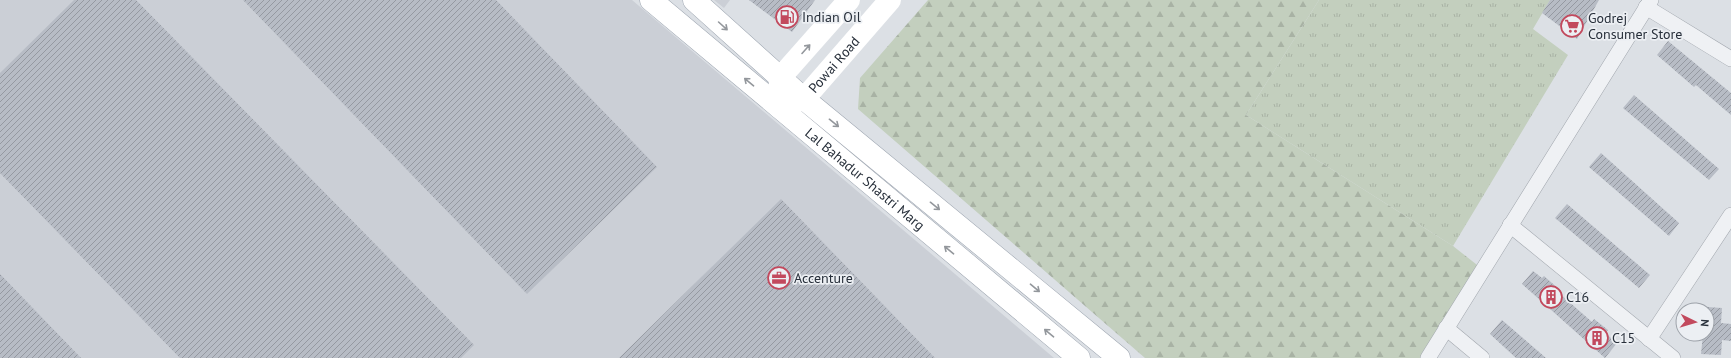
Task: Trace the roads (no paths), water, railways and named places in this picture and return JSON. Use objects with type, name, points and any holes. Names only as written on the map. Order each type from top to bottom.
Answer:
[{"type":"main road","name":"Lal Bahadur Shastri Marg","points":[[651,0],[1079,358]]},
{"type":"main road","points":[[694,0],[780,78]]},
{"type":"main road","points":[[779,107],[780,78],[849,0]]},
{"type":"main road","name":"Powai Road","points":[[779,107],[804,99],[890,0]]},
{"type":"main road","name":"Lal Bahadur Shastri Marg","points":[[780,78],[1119,358]]},
{"type":"street","points":[[1428,358],[1649,4],[1731,59]]},
{"type":"street","points":[[1649,338],[1731,215]]},
{"type":"street","points":[[1510,225],[1649,338],[1657,353],[1672,358]]},
{"type":"street","points":[[1446,328],[1482,358]]},
{"type":"place","name":"Indian Oil","points":[[787,17]]},
{"type":"place","name":"Godrej Consumer Store","points":[[1572,26]]},
{"type":"place","name":"Accenture","points":[[779,278]]},
{"type":"place","name":"C16","points":[[1551,297]]},
{"type":"place","name":"C15","points":[[1597,338]]}]
